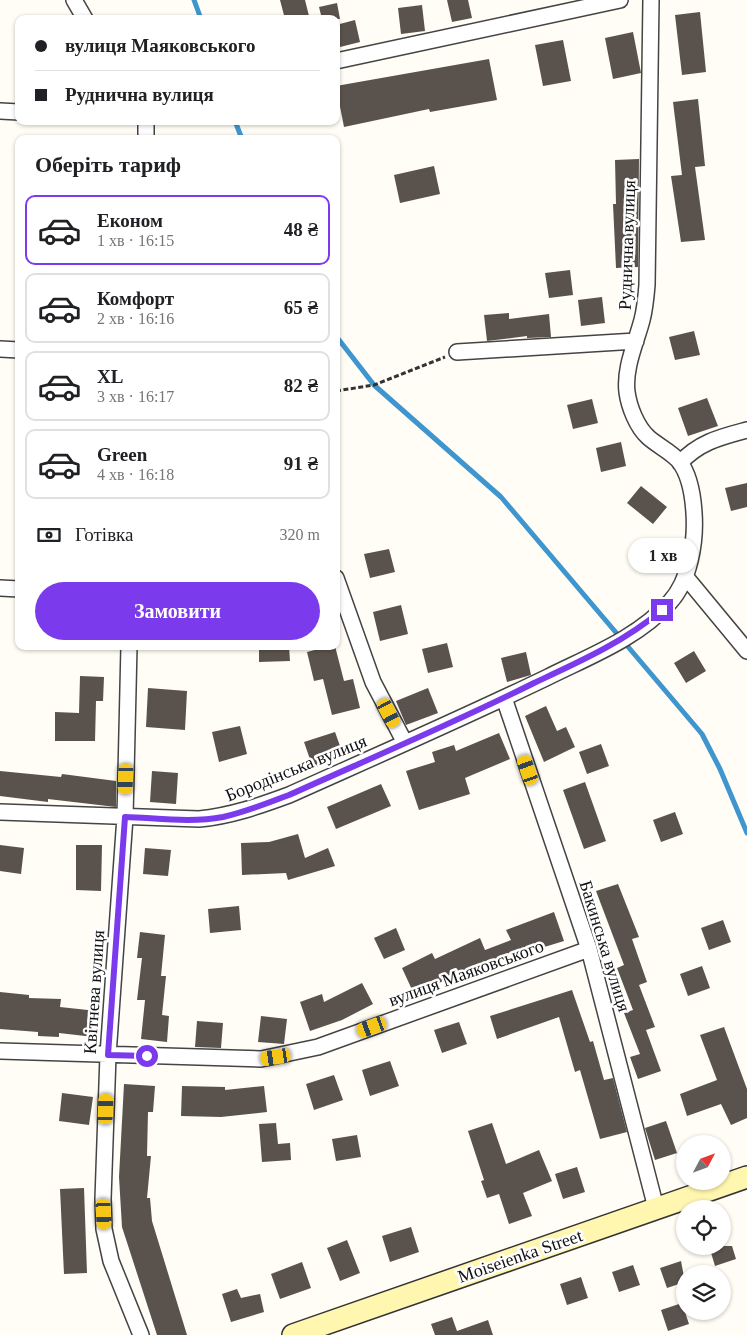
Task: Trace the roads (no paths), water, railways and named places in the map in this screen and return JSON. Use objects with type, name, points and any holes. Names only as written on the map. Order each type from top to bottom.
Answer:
[{"type":"street","points":[[74,0],[83,15]]},
{"type":"street","points":[[340,60],[620,0]]},
{"type":"street","name":"Руднична вулиця","points":[[612,645],[640,628],[672,600],[685,576],[693,546],[694,513],[689,482],[680,463],[666,449],[648,437],[635,418],[627,393],[627,373],[643,318],[647,285],[651,0]]},
{"type":"street","points":[[0,111],[15,112]]},
{"type":"street","points":[[457,352],[636,341]]},
{"type":"street","points":[[0,349],[15,350]]},
{"type":"street","points":[[680,463],[690,451],[709,440],[747,430]]},
{"type":"street","points":[[685,576],[747,652]]},
{"type":"street","points":[[0,588],[15,589]]},
{"type":"street","points":[[340,590],[372,682],[405,743]]},
{"type":"street","name":"Бородінська вулиця","points":[[0,812],[199,819],[222,817],[289,795],[504,698],[612,645]]},
{"type":"street","name":"Квітнева вулиця","points":[[129,650],[125,817],[108,1055],[103,1199],[104,1229],[111,1261],[141,1335]]},
{"type":"street","name":"Бакинська вулиця","points":[[504,698],[589,949],[656,1208]]},
{"type":"street","name":"вулиця Маяковського","points":[[0,1051],[261,1059],[291,1054],[318,1047],[589,949]]},
{"type":"street","name":"Moiseienka Street","points":[[293,1335],[747,1177]]},
{"type":"waterway","points":[[194,0],[200,15]]},
{"type":"waterway","points":[[237,125],[240,135]]},
{"type":"waterway","points":[[340,341],[374,385],[501,497],[702,734],[720,769],[747,833]]}]
